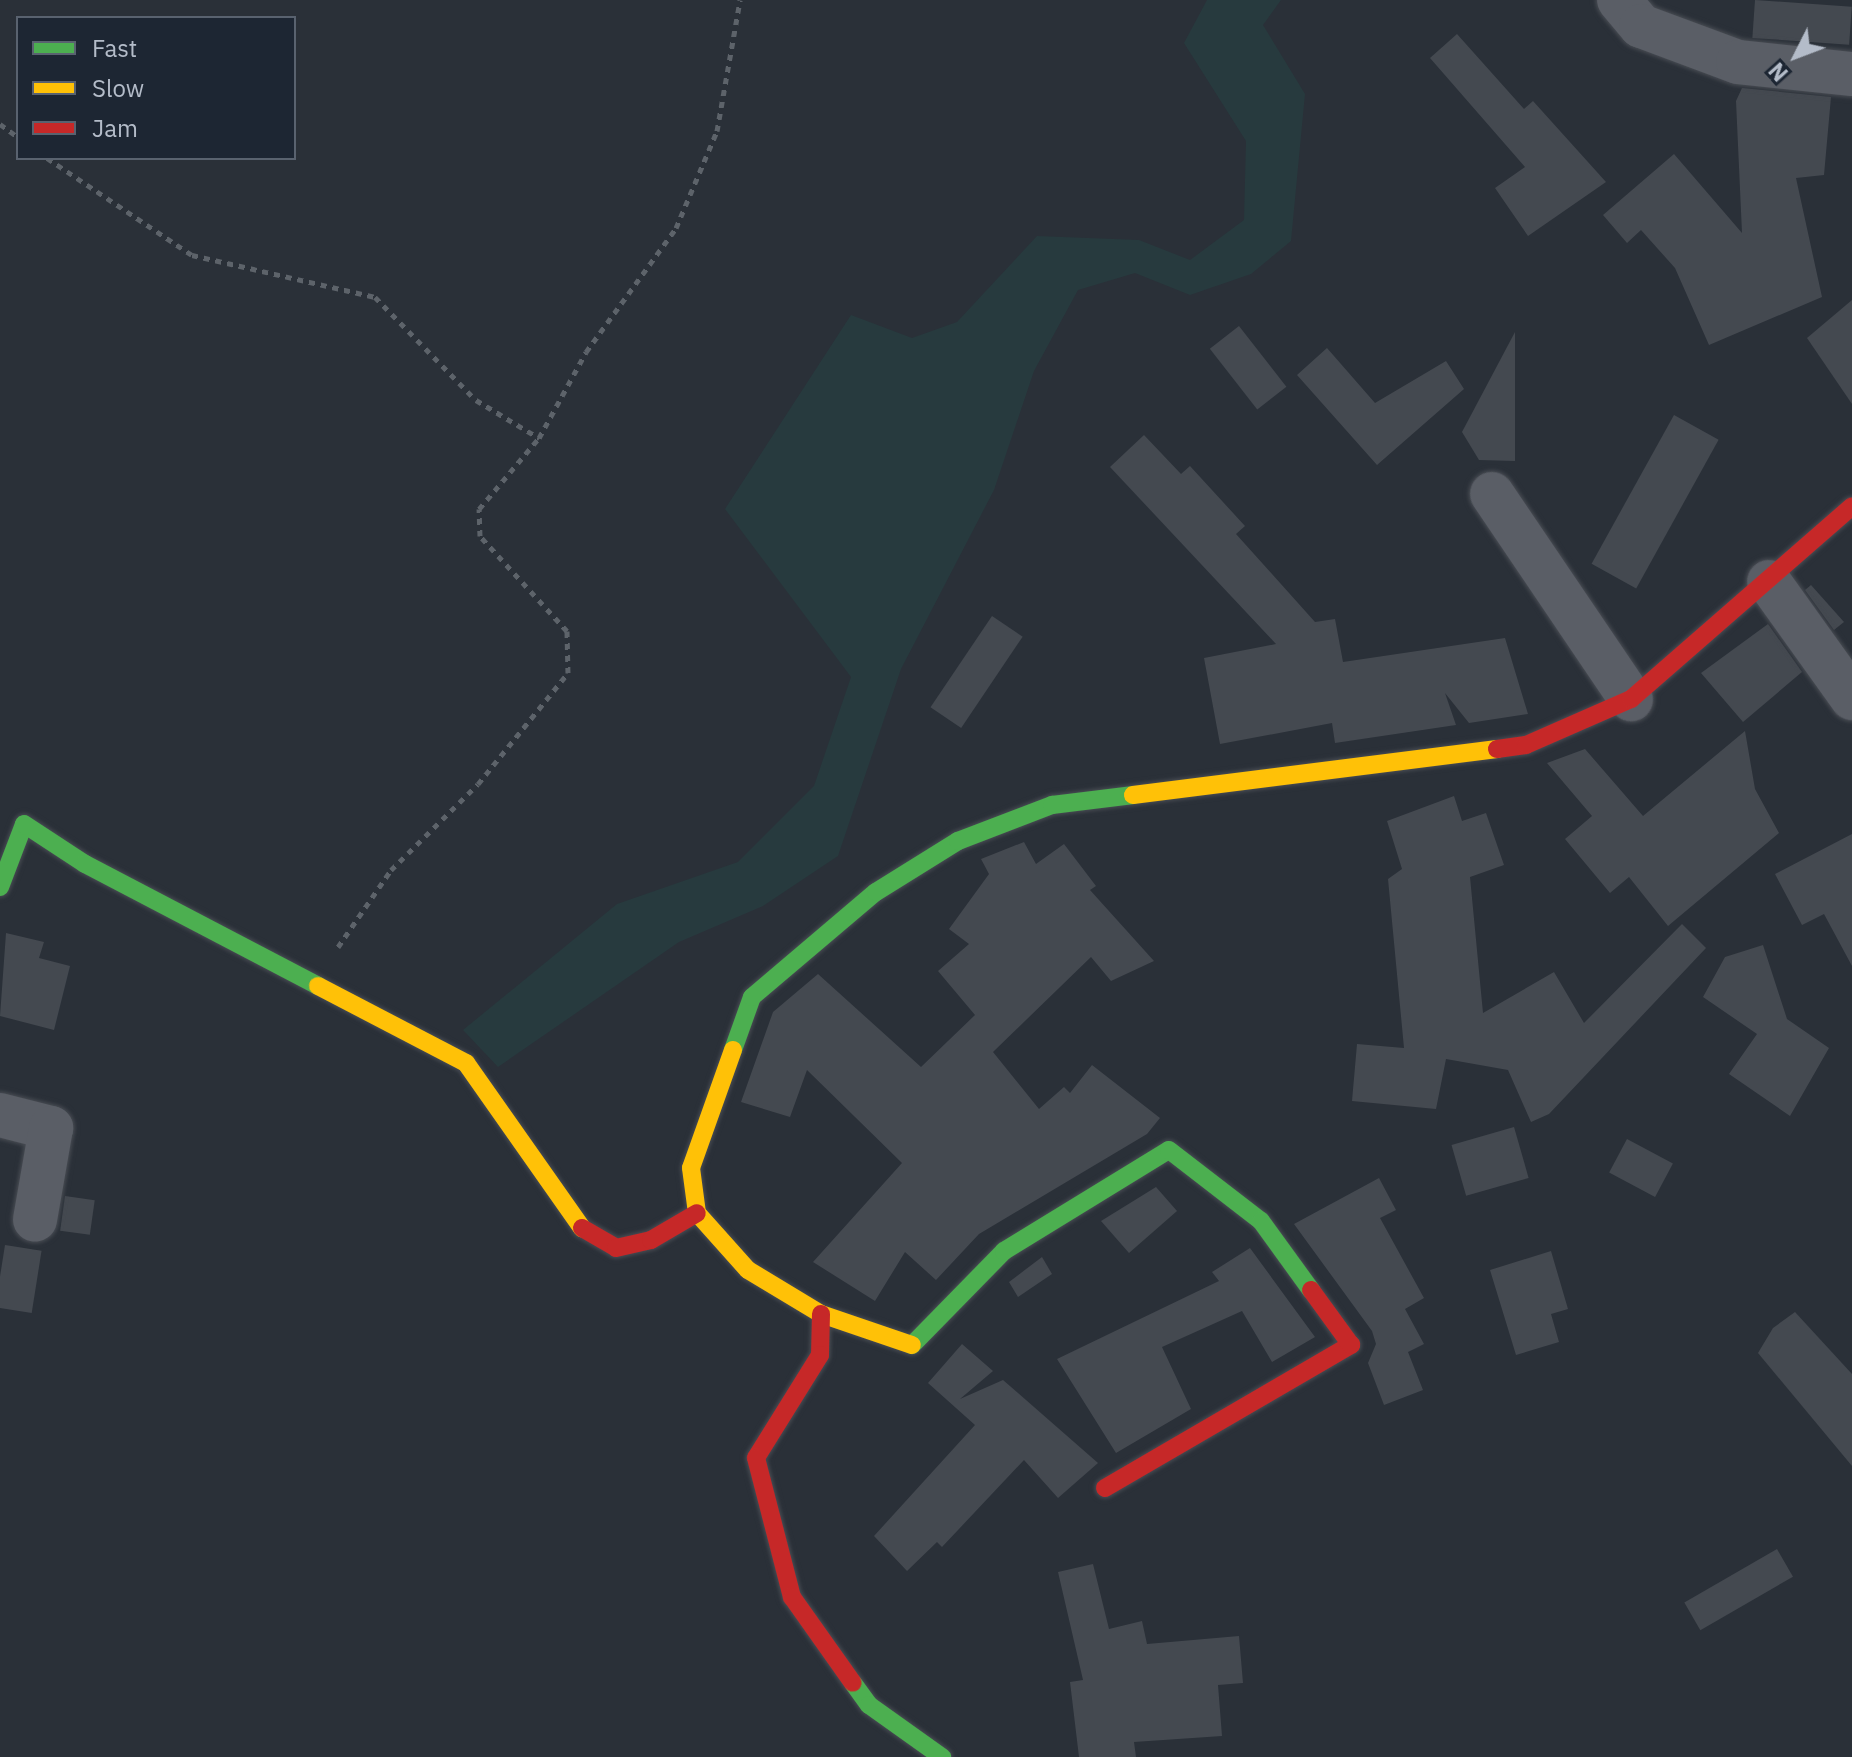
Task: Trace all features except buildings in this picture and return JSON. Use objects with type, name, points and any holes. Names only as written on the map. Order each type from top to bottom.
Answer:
[{"type":"street","points":[[1619,0],[1641,26],[1738,62],[1852,74]]},
{"type":"street","points":[[1492,494],[1631,699]]},
{"type":"street","points":[[1105,1488],[1351,1345],[1261,1221],[1169,1150],[1004,1251],[911,1346],[821,1314],[748,1270],[697,1213],[691,1168],[752,997],[876,892],[958,841],[1052,805],[1526,745],[1631,699],[1769,582],[1852,506]]},
{"type":"street","points":[[1769,582],[1852,698]]},
{"type":"street","points":[[0,887],[24,824],[313,983],[466,1063],[584,1231],[616,1248],[651,1240],[697,1213]]},
{"type":"street","points":[[0,1115],[51,1128],[35,1220]]},
{"type":"street","points":[[821,1314],[820,1355],[756,1458],[792,1597],[869,1705],[936,1756]]},
{"type":"path","points":[[313,983],[391,870],[478,784],[568,673],[567,631],[480,536],[479,509],[539,438],[586,352],[676,228],[717,131],[740,0]]},
{"type":"path","points":[[50,160],[192,255],[375,297],[476,400],[539,438]]},
{"type":"green space","points":[[1207,0],[1281,0],[1263,25],[1305,94],[1291,241],[1251,274],[1190,295],[1135,273],[1078,290],[1034,371],[994,490],[901,669],[838,856],[763,906],[679,942],[498,1067],[463,1030],[617,904],[738,862],[814,786],[851,677],[725,509],[851,315],[912,338],[957,322],[1037,236],[1139,240],[1190,260],[1244,220],[1246,141],[1184,43]]},
{"type":"traffic: fast","points":[[733,1050],[752,997],[876,892],[958,841],[1052,805],[1133,795]]},
{"type":"traffic: fast","points":[[0,887],[24,824],[85,864],[318,986]]},
{"type":"traffic: fast","points":[[912,1345],[1004,1251],[1169,1150],[1261,1221],[1311,1290]]},
{"type":"traffic: fast","points":[[853,1683],[869,1705],[942,1757]]},
{"type":"traffic: slow","points":[[1133,795],[1497,749]]},
{"type":"traffic: slow","points":[[318,986],[466,1063],[582,1228]]},
{"type":"traffic: slow","points":[[733,1050],[691,1168],[697,1213],[748,1270],[821,1314],[912,1345]]},
{"type":"traffic: jam","points":[[1497,749],[1526,745],[1631,699],[1852,506]]},
{"type":"traffic: jam","points":[[582,1228],[616,1248],[651,1240],[697,1213]]},
{"type":"traffic: jam","points":[[1105,1488],[1351,1345],[1311,1290]]},
{"type":"traffic: jam","points":[[821,1314],[820,1355],[756,1458],[792,1597],[853,1683]]}]
